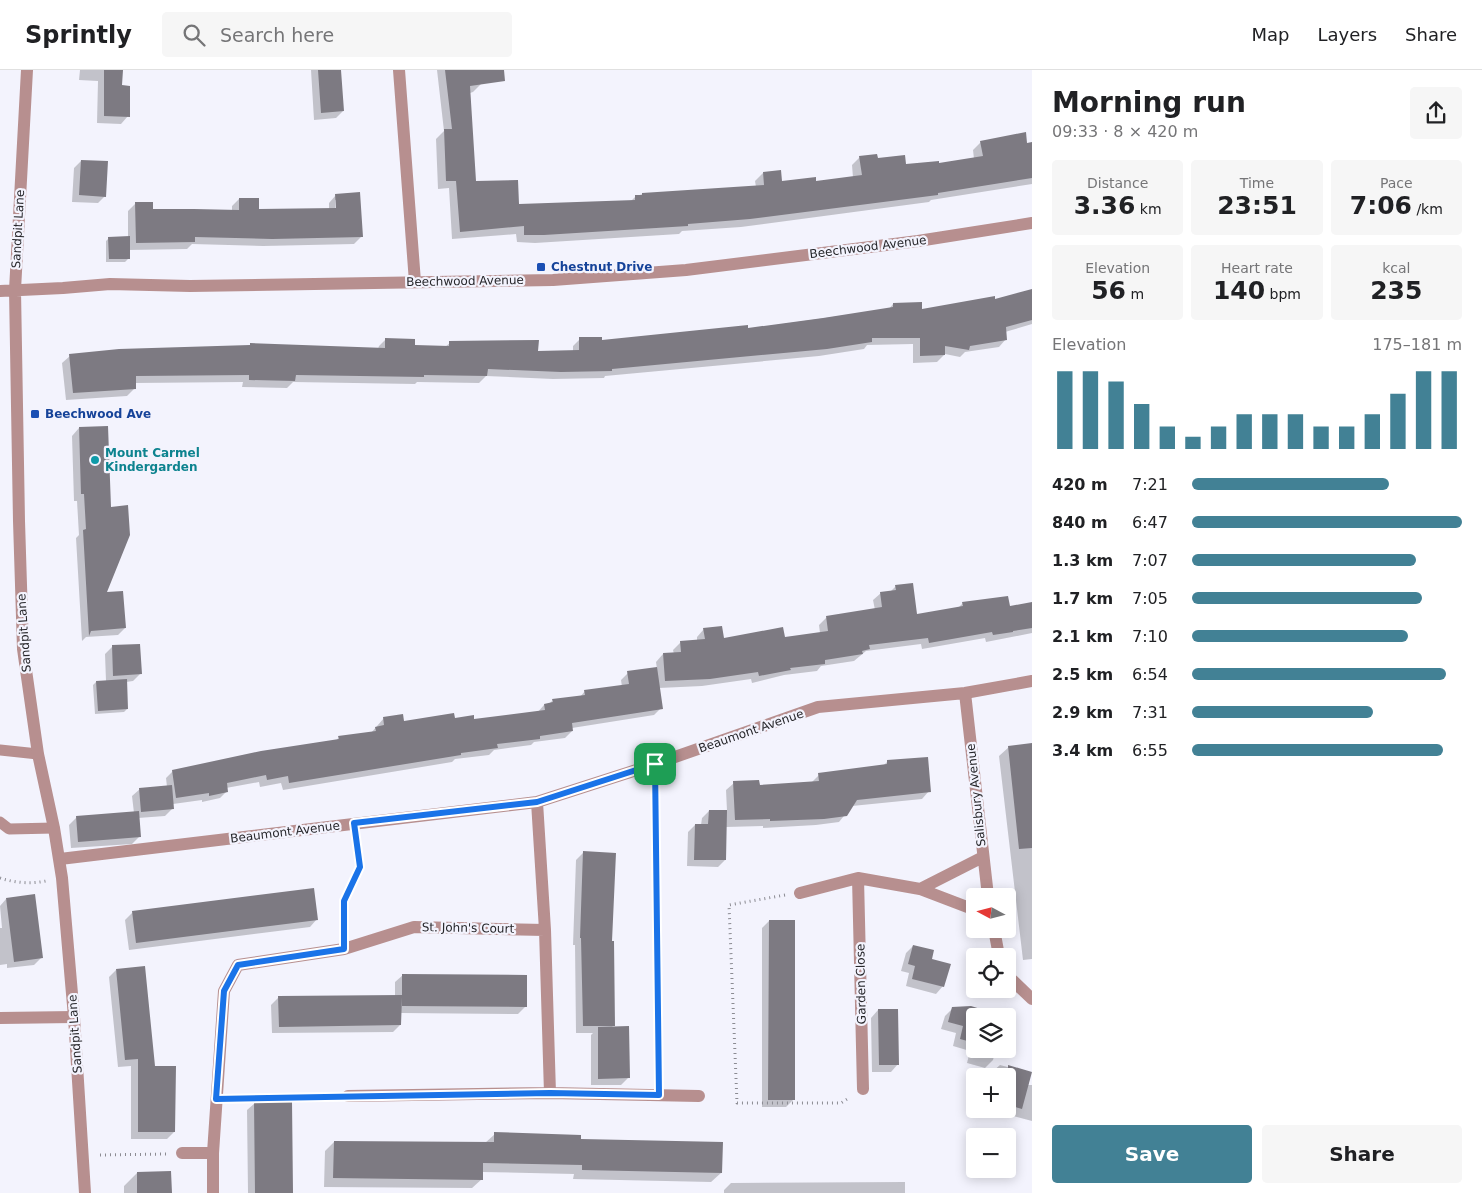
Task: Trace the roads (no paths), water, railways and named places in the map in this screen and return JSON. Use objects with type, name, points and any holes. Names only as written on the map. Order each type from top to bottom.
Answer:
[{"type":"street","name":"Sandpit Lane","points":[[27,70],[15,290],[18,521],[23,649],[38,754],[60,859],[74,1017],[85,1193]]},
{"type":"street","points":[[399,70],[415,282]]},
{"type":"street","name":"Beechwood Avenue","points":[[0,291],[110,284],[190,286],[553,280],[686,270],[918,241],[1032,223]]},
{"type":"street","name":"Beaumont Avenue","points":[[60,859],[537,802],[655,764],[818,707],[965,693],[1032,681]]},
{"type":"street","name":"Salisbury Avenue","points":[[965,693],[987,888]]},
{"type":"street","points":[[537,802],[545,930],[550,1093]]},
{"type":"street","points":[[920,889],[983,857]]},
{"type":"street","points":[[800,893],[858,878],[920,889],[966,907]]},
{"type":"street","name":"Garden Close","points":[[858,878],[863,1089]]},
{"type":"street","name":"St. John's Court","points":[[213,1193],[213,1153],[224,991],[238,965],[344,949],[414,927],[545,930]]},
{"type":"street","points":[[1016,984],[1032,999]]},
{"type":"street","points":[[0,1018],[74,1017]]},
{"type":"street","points":[[348,1096],[550,1093],[699,1096]]},
{"type":"street","points":[[182,1153],[213,1153]]},
{"type":"lane","points":[[0,750],[38,754]]},
{"type":"lane","points":[[0,822],[9,829],[54,828]]},
{"type":"place","name":"Chestnut Drive","points":[[541,267]]},
{"type":"place","name":"Beechwood Ave","points":[[35,414]]},
{"type":"place","name":"Mount Carmel Kindergarden","points":[[95,460]]}]
